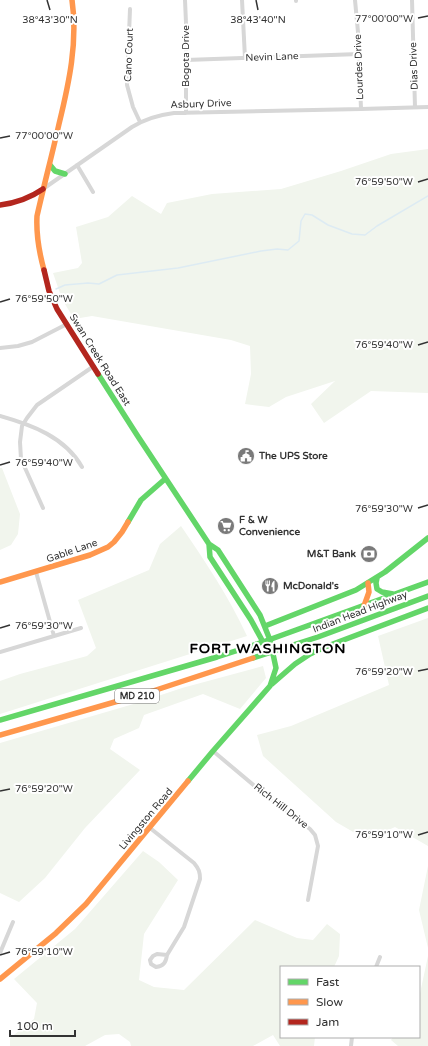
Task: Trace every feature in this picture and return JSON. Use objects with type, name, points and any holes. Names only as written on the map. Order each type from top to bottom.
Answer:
[{"type":"main road","name":"Swan Creek Road East","points":[[72,0],[74,25],[66,95],[37,216],[36,230],[40,256],[49,291],[66,324],[165,479],[209,544],[218,550],[260,615],[270,640],[272,652]]},
{"type":"main road","points":[[50,165],[55,171],[65,174]]},
{"type":"main road","name":"Asbury Drive","points":[[0,205],[15,203],[36,195],[43,189]]},
{"type":"main road","name":"Gable Lane","points":[[0,582],[90,555],[108,547],[122,532],[141,500],[165,479]]},
{"type":"main road","points":[[265,626],[336,598],[368,583],[389,570],[428,538]]},
{"type":"main road","name":"Swan Creek Road East","points":[[209,544],[210,557],[251,620],[263,642],[272,652]]},
{"type":"main road","points":[[377,578],[376,587],[380,592],[396,594]]},
{"type":"main road","name":"Indian Head Highway","points":[[0,720],[217,657],[270,640],[428,582]]},
{"type":"main road","points":[[364,606],[370,590],[368,583]]},
{"type":"main road","name":"Indian Head Highway","points":[[0,735],[153,691],[318,638],[428,596]]},
{"type":"main road","points":[[270,686],[295,664],[320,649],[428,608]]},
{"type":"main road","name":"Livingston Road","points":[[0,979],[56,933],[81,909],[213,751],[270,686],[276,668],[272,652]]},
{"type":"street","name":"Bogota Drive","points":[[185,0],[186,113]]},
{"type":"street","points":[[242,0],[245,58]]},
{"type":"street","name":"Lourdes Drive","points":[[355,0],[358,32],[361,109]]},
{"type":"street","name":"Dias Drive","points":[[412,0],[415,107]]},
{"type":"street","name":"Cano Court","points":[[130,9],[127,84],[133,108],[140,122]]},
{"type":"street","name":"Nevin Lane","points":[[186,60],[359,54]]},
{"type":"street","name":"Asbury Drive","points":[[43,189],[140,122],[166,114],[428,107]]},
{"type":"street","points":[[78,165],[93,192]]},
{"type":"street","points":[[0,348],[18,346],[32,342],[66,324]]},
{"type":"street","points":[[43,508],[21,459],[21,430],[24,423],[37,405],[94,366]]},
{"type":"street","points":[[0,416],[24,423],[54,437],[78,459],[82,467]]},
{"type":"street","points":[[36,572],[54,636]]},
{"type":"street","points":[[0,652],[81,628]]},
{"type":"street","name":"Rich Hill Drive","points":[[213,751],[270,799],[313,832],[317,838],[318,846],[308,900]]},
{"type":"street","points":[[150,828],[194,863],[200,874],[200,879],[184,927],[167,955]]},
{"type":"street","points":[[0,953],[13,922]]},
{"type":"street","points":[[376,966],[380,957]]},
{"type":"shaded area","points":[[428,149],[428,393],[371,391],[324,423],[311,404],[335,381],[286,397],[269,407],[245,404],[251,374],[250,346],[231,340],[92,316],[74,319],[62,299],[53,273],[78,268],[82,263],[76,227],[108,217],[132,196],[161,214],[167,203],[212,194],[281,189],[391,154]]},
{"type":"shaded area","points":[[0,468],[2,468],[20,514],[18,534],[11,545],[0,550]]},
{"type":"shaded area","points":[[181,526],[225,593],[247,636],[0,714],[0,681],[20,674],[87,656],[96,648],[78,600],[149,570],[160,544]]},
{"type":"shaded area","points":[[428,618],[428,846],[395,827],[367,840],[336,822],[263,756],[257,735],[291,726],[389,685],[378,636]]},
{"type":"shaded area","points":[[263,666],[266,678],[240,709],[203,694],[144,715],[139,728],[114,739],[110,749],[140,770],[85,828],[45,878],[19,902],[0,893],[0,743],[137,703],[182,688]]},
{"type":"shaded area","points":[[143,851],[159,862],[178,880],[144,934],[139,980],[154,987],[184,990],[255,920],[297,938],[313,940],[327,924],[340,934],[339,956],[334,966],[280,966],[280,1038],[315,1038],[314,1046],[280,1046],[273,1035],[253,1046],[131,1046],[130,1042],[119,1034],[105,1035],[85,1046],[10,1046],[10,1038],[34,1019],[37,1003],[14,979],[75,929]]},
{"type":"shaded area","points":[[428,866],[428,948],[419,910]]},
{"type":"shaded area","points":[[428,956],[428,1046],[398,1046],[391,1040],[392,1038],[420,1038],[420,993]]},
{"type":"waterway","points":[[56,289],[65,285],[88,283],[99,284],[117,275],[178,268],[261,251],[277,249],[288,250],[299,241],[301,221],[305,214],[312,215],[328,225],[352,234],[365,235],[377,226],[428,196]]},
{"type":"traffic: fast","points":[[50,165],[55,171],[65,174]]},
{"type":"traffic: fast","points":[[98,374],[209,544],[218,550],[260,615],[270,640],[276,668],[270,686],[188,781]]},
{"type":"traffic: fast","points":[[128,522],[141,500],[165,479]]},
{"type":"traffic: fast","points":[[265,626],[356,590],[385,572],[428,538]]},
{"type":"traffic: fast","points":[[209,544],[210,557],[251,620],[263,642],[271,652]]},
{"type":"traffic: fast","points":[[377,578],[377,589],[382,592],[393,594]]},
{"type":"traffic: fast","points":[[0,720],[217,657],[263,642],[428,582]]},
{"type":"traffic: fast","points":[[253,658],[318,637],[428,596]]},
{"type":"traffic: fast","points":[[272,684],[295,664],[310,654],[428,608]]},
{"type":"traffic: slow","points":[[44,270],[38,243],[37,216],[63,109],[72,62],[74,31],[72,0]]},
{"type":"traffic: slow","points":[[0,582],[90,555],[108,547],[114,542],[128,522]]},
{"type":"traffic: slow","points":[[364,606],[369,592],[368,583]]},
{"type":"traffic: slow","points":[[0,735],[153,691],[253,658]]},
{"type":"traffic: slow","points":[[0,979],[56,933],[86,904],[188,781]]},
{"type":"traffic: jam","points":[[0,205],[23,200],[43,189]]},
{"type":"traffic: jam","points":[[44,270],[49,291],[57,309],[98,374]]},
{"type":"place","name":"The UPS Store","points":[[246,456]]},
{"type":"place","name":"F & W Convenience","points":[[226,526]]},
{"type":"place","name":"M&T Bank","points":[[369,554]]},
{"type":"place","name":"McDonald's","points":[[270,586]]},
{"type":"district","name":"FORT WASHINGTON","points":[[268,648]]}]
